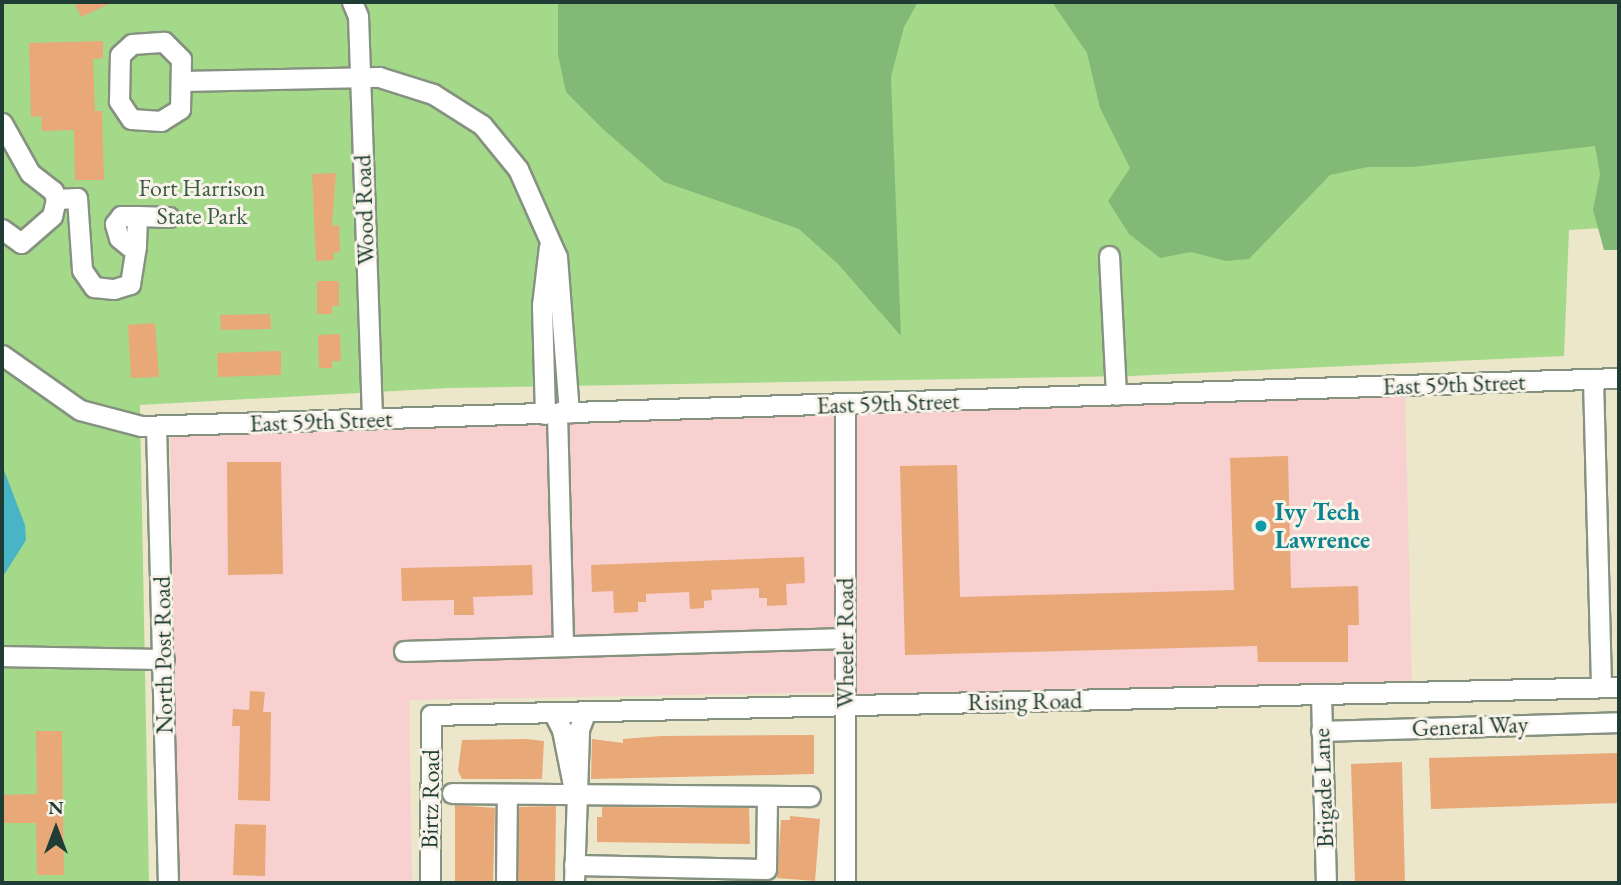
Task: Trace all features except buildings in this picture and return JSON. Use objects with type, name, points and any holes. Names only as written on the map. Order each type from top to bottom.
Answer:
[{"type":"street","name":"Wood Road","points":[[352,2],[358,16],[372,419]]},
{"type":"street","points":[[167,43],[178,52],[182,81],[181,105],[171,118],[131,119],[119,103],[120,55],[132,44],[167,43]]},
{"type":"street","points":[[182,81],[360,76],[393,80],[433,94],[482,125],[527,184],[549,246],[542,305],[557,413],[562,646]]},
{"type":"street","points":[[2,123],[30,173],[53,191],[56,199],[52,216],[21,243],[2,229]]},
{"type":"street","points":[[56,199],[76,198],[82,270],[94,287],[114,289],[130,284],[136,246],[119,238],[116,224],[121,216],[169,217]]},
{"type":"street","points":[[1109,256],[1116,395]]},
{"type":"street","name":"East 59th Street","points":[[2,355],[80,410],[110,421],[156,426],[1619,379]]},
{"type":"street","points":[[1593,379],[1610,687]]},
{"type":"street","name":"Wheeler Road","points":[[845,404],[845,883]]},
{"type":"street","name":"North Post Road","points":[[156,426],[168,883]]},
{"type":"street","points":[[404,651],[845,638]]},
{"type":"street","points":[[2,656],[163,659]]},
{"type":"street","name":"Rising Road","points":[[431,715],[1610,687]]},
{"type":"street","name":"Brigade Lane","points":[[1321,694],[1326,883]]},
{"type":"street","points":[[586,711],[579,729],[581,761],[575,795],[574,874],[648,876],[766,869],[767,796]]},
{"type":"street","points":[[553,712],[562,730],[575,795]]},
{"type":"street","name":"Birtz Road","points":[[429,883],[431,715]]},
{"type":"street","name":"General Way","points":[[1321,731],[1619,722]]},
{"type":"street","points":[[452,793],[810,796]]},
{"type":"street","points":[[506,883],[507,794]]},
{"type":"shaded area","points":[[1405,394],[1412,686],[854,698],[856,412]]},
{"type":"shaded area","points":[[838,414],[839,692],[409,700],[412,883],[179,883],[170,435]]},
{"type":"green space","name":"Fort Harrison State Park","points":[[2,2],[1619,2],[1619,227],[1569,230],[1564,356],[1131,376],[449,388],[140,405],[149,883],[2,883]]},
{"type":"green space","points":[[558,2],[918,2],[904,27],[891,77],[901,336],[838,264],[799,229],[664,182],[604,130],[566,92],[558,55]]},
{"type":"green space","points":[[1052,2],[1619,2],[1619,250],[1604,250],[1593,210],[1600,174],[1595,146],[1413,167],[1368,167],[1330,175],[1249,259],[1226,261],[1191,252],[1160,258],[1129,234],[1108,201],[1130,168],[1100,108],[1087,53]]},
{"type":"water","points":[[2,465],[25,525],[26,540],[2,578]]},
{"type":"place","name":"Ivy Tech Lawrence","points":[[1261,526]]}]
